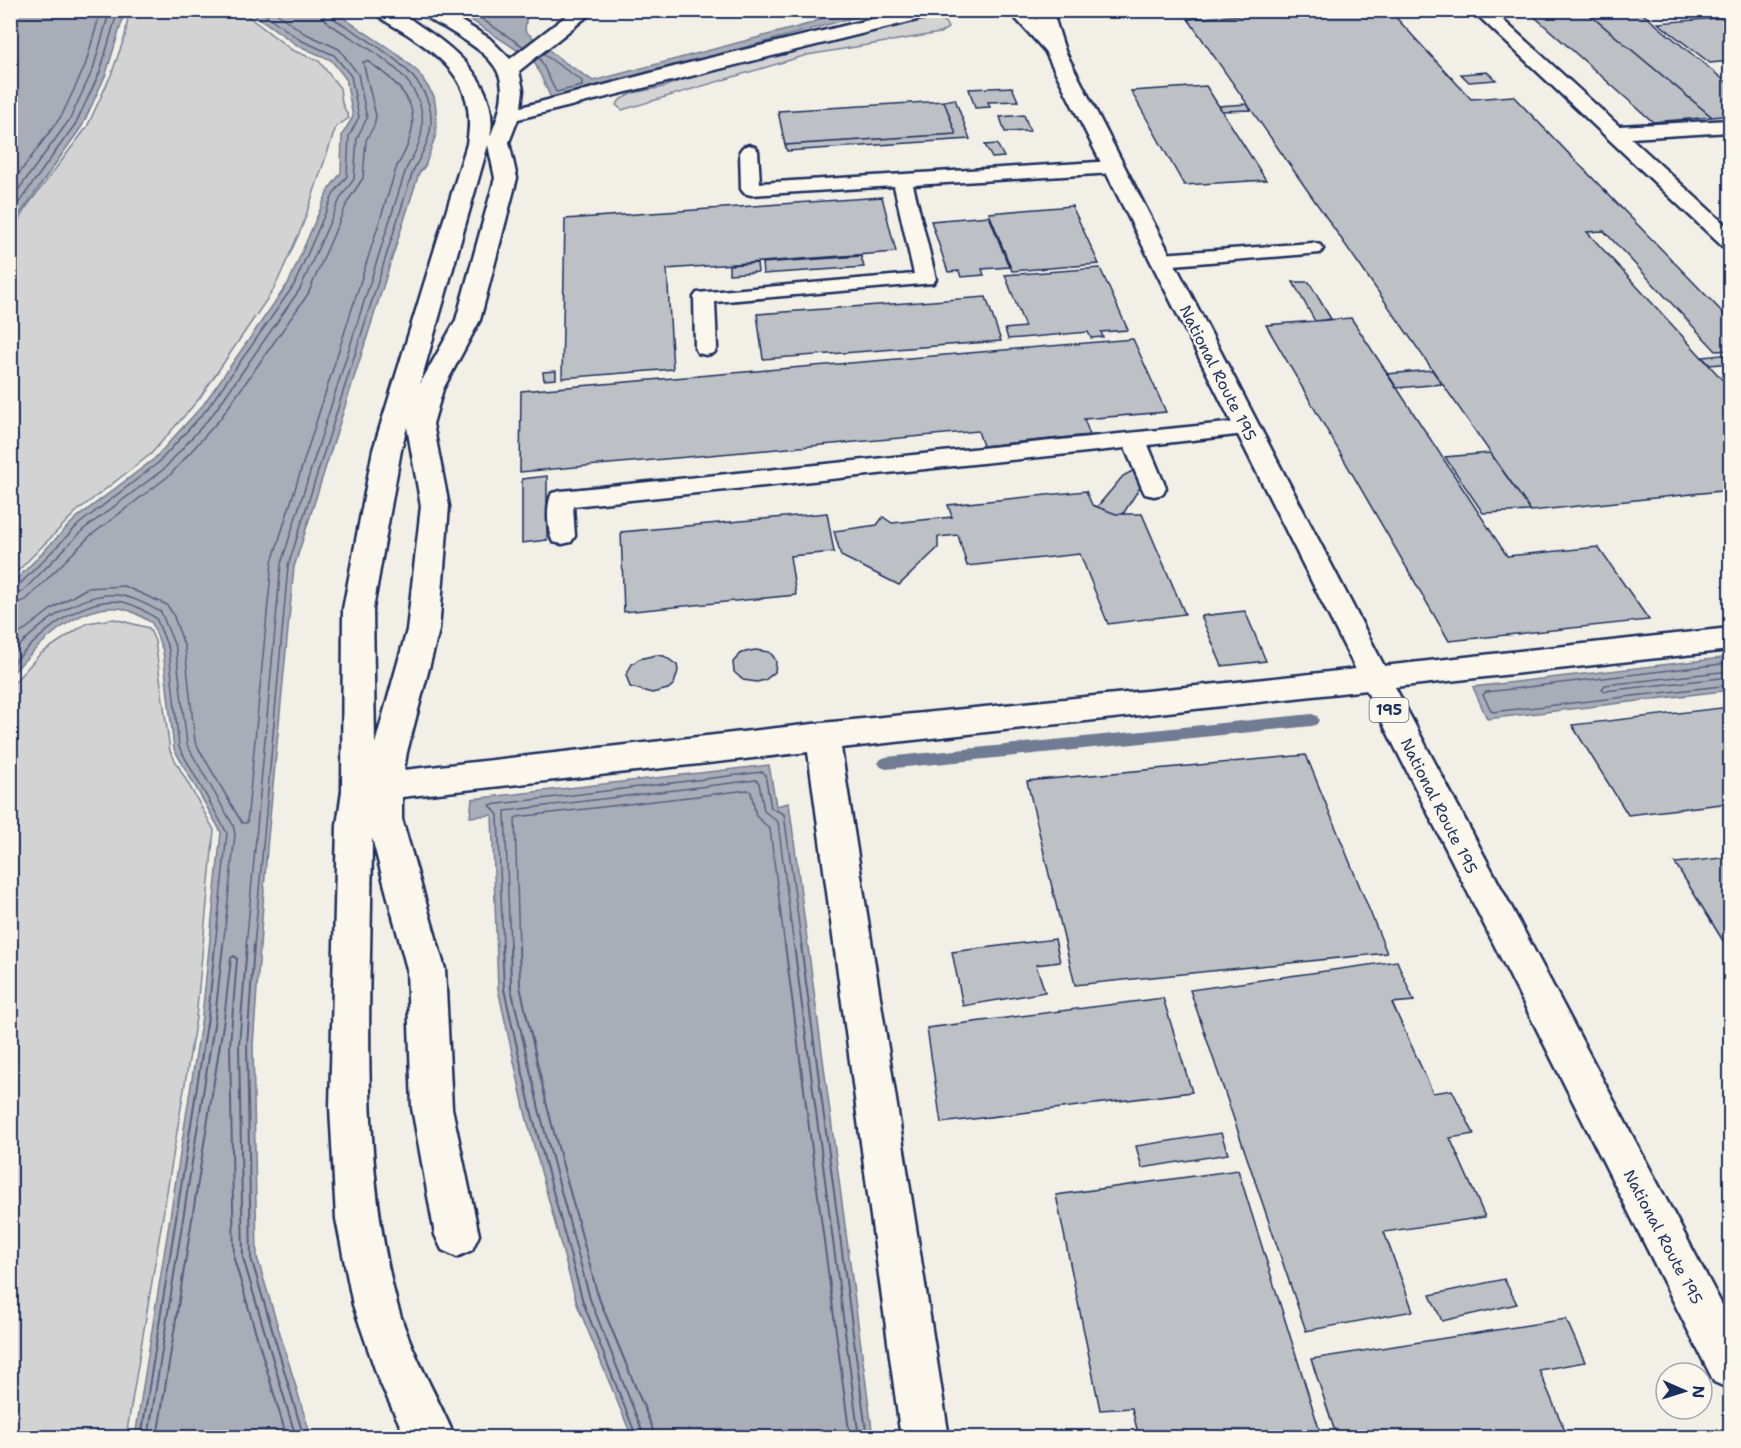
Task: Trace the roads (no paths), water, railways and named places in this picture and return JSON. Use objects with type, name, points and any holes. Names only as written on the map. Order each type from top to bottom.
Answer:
[{"type":"main road","points":[[382,10],[442,50],[471,79],[479,101],[482,123],[496,128],[527,112],[689,69],[935,10]]},
{"type":"main road","points":[[429,10],[482,42],[514,65]]},
{"type":"main road","points":[[514,65],[586,10]]},
{"type":"main road","name":"National Route 195","points":[[1017,10],[1055,51]]},
{"type":"main road","name":"National Route 195","points":[[1043,10],[1055,51],[1373,679],[1731,1366]]},
{"type":"main road","points":[[1481,10],[1731,241]]},
{"type":"main road","points":[[457,1234],[432,1108],[426,969],[385,819],[372,789],[358,609],[387,450],[413,401],[496,128],[513,90],[514,65]]},
{"type":"main road","points":[[1614,133],[1731,126]]},
{"type":"main road","points":[[413,401],[420,424],[435,506],[424,618],[390,752],[355,825],[351,1107],[358,1219],[375,1305],[401,1378],[431,1437]]},
{"type":"main road","points":[[372,789],[822,736],[1731,639]]},
{"type":"main road","points":[[822,736],[925,1437]]},
{"type":"lane","points":[[749,150],[751,189],[1114,167]]},
{"type":"lane","points":[[706,348],[704,297],[926,279],[902,180]]},
{"type":"lane","points":[[1161,260],[1313,249]]},
{"type":"lane","points":[[561,536],[561,499],[1246,428]]},
{"type":"lane","points":[[1134,440],[1154,489]]},
{"type":"water","points":[[11,10],[123,10],[124,15],[106,74],[82,126],[11,227]]},
{"type":"water","points":[[249,11],[333,11],[396,53],[418,72],[434,96],[436,134],[425,166],[419,173],[294,567],[267,848],[253,1045],[257,1257],[311,1437],[135,1437],[202,1016],[221,832],[174,749],[163,651],[152,623],[118,608],[87,613],[45,640],[11,675],[11,585],[75,519],[154,459],[203,405],[289,282],[329,189],[341,173],[342,135],[353,117],[346,79],[331,60],[297,45]]},
{"type":"water","points":[[457,11],[527,11],[525,31],[564,62],[593,81],[809,24],[838,11],[878,11],[552,100],[534,61]]},
{"type":"water","points":[[1730,657],[1730,690],[1487,719],[1473,687]]},
{"type":"water","points":[[769,765],[776,806],[789,803],[873,1437],[632,1437],[577,1304],[526,1116],[498,989],[492,815],[470,817],[472,799]]},
{"type":"waterway","points":[[886,763],[1312,720]]}]
